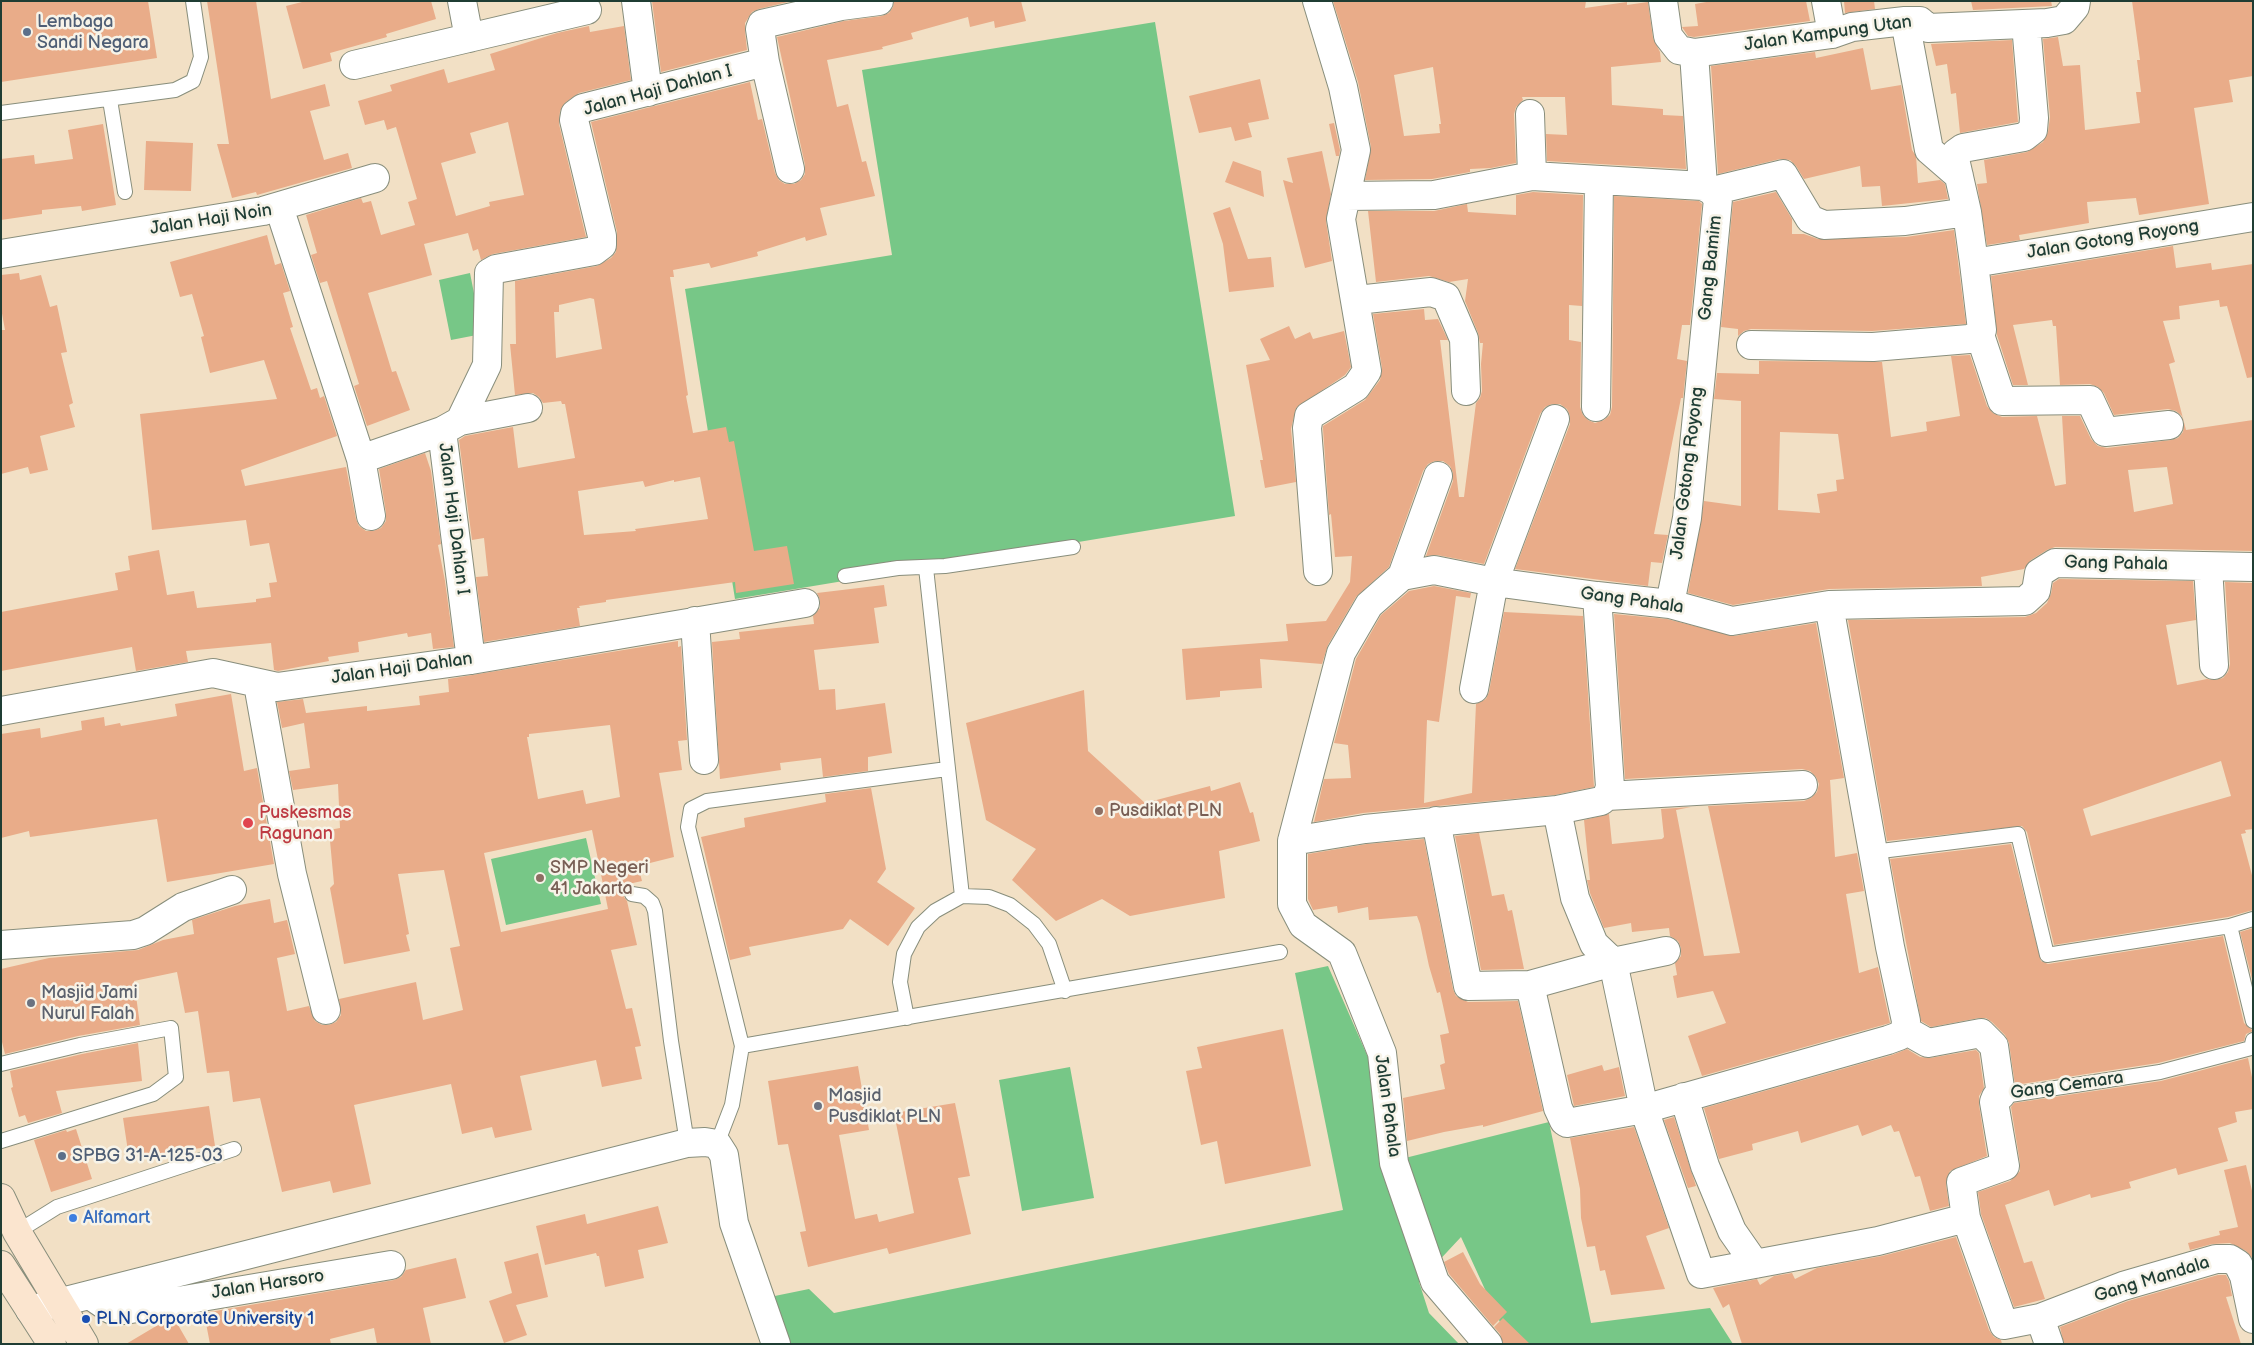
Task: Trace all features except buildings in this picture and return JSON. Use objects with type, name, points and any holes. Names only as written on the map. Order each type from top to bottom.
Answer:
[{"type":"main road","points":[[1,1198],[17,1232],[84,1344]]},
{"type":"main road","points":[[1,1265],[19,1299],[52,1344]]},
{"type":"street","points":[[462,1],[469,38]]},
{"type":"street","points":[[636,1],[648,92]]},
{"type":"street","points":[[790,169],[765,62],[760,29],[762,24],[841,4],[879,1]]},
{"type":"street","points":[[1317,1],[1343,87],[1356,150],[1341,219],[1357,300],[1367,370],[1356,387],[1309,416],[1307,428],[1318,571]]},
{"type":"street","points":[[1663,1],[1668,36],[1679,50],[1694,53]]},
{"type":"street","points":[[1826,1],[1832,34]]},
{"type":"street","name":"Jalan Kampung Utan","points":[[1694,53],[1832,34],[1852,27],[1905,21],[1920,20],[1928,28],[2026,24],[2064,20],[2076,7],[2076,1]]},
{"type":"street","points":[[354,65],[587,10]]},
{"type":"street","points":[[1905,21],[1929,150],[1959,176]]},
{"type":"street","points":[[2026,24],[2034,118],[2033,130],[2024,137],[1964,148],[1956,153],[1955,160],[1974,263],[1982,330],[1980,335],[2002,401],[2090,400],[2105,432],[2169,426]]},
{"type":"street","name":"Gang Bamim","points":[[1694,53],[1707,188],[1718,199],[1703,342]]},
{"type":"street","name":"Jalan Haji Dahlan I","points":[[471,660],[451,426],[487,365],[490,273],[496,269],[594,251],[602,245],[602,236],[574,120],[575,114],[583,108],[765,62]]},
{"type":"street","points":[[1530,114],[1532,176]]},
{"type":"street","points":[[1346,196],[1434,195],[1532,176],[1707,188],[1783,174],[1810,219],[1824,224],[1906,221],[1966,212]]},
{"type":"street","points":[[279,207],[289,202],[375,178]]},
{"type":"street","points":[[1596,407],[1599,180]]},
{"type":"street","name":"Jalan Haji Noin","points":[[1,254],[279,207],[361,459],[372,516]]},
{"type":"street","name":"Jalan Gotong Royong","points":[[1974,263],[2253,217]]},
{"type":"street","points":[[1357,300],[1431,292],[1446,297],[1464,339],[1466,391]]},
{"type":"street","points":[[1751,345],[1873,347],[1969,340],[1980,335]]},
{"type":"street","name":"Jalan Gotong Royong","points":[[1670,604],[1687,518],[1703,342]]},
{"type":"street","points":[[361,459],[451,426],[528,408]]},
{"type":"street","points":[[1474,689],[1494,582],[1555,419]]},
{"type":"street","points":[[1438,476],[1402,576],[1369,605],[1341,654],[1292,840],[1436,821],[1557,810],[1600,801],[1607,796],[1803,785]]},
{"type":"street","name":"Gang Pahala","points":[[1402,576],[1434,570],[1494,582],[1670,604],[1732,621],[1829,605],[2026,601],[2036,592],[2039,573],[2055,563],[2253,568]]},
{"type":"street","points":[[2208,567],[2214,665]]},
{"type":"street","points":[[1597,596],[1610,787],[1607,796]]},
{"type":"street","name":"Jalan Haji Dahlan","points":[[1,711],[213,673],[277,687],[471,660],[805,603]]},
{"type":"street","points":[[1530,985],[1558,1108],[1564,1121],[1572,1124],[1644,1109],[1888,1040],[1899,1036],[1905,1030],[1906,1021],[1890,947],[1829,605]]},
{"type":"street","points":[[695,621],[704,760]]},
{"type":"street","points":[[258,684],[292,874],[326,1010]]},
{"type":"street","points":[[1557,810],[1575,898],[1594,944],[1613,962],[1644,1109],[1701,1274],[1878,1241],[1966,1218],[2004,1324],[2040,1318],[2049,1344]]},
{"type":"street","points":[[1436,821],[1468,986],[1530,985],[1613,962],[1666,951]]},
{"type":"street","name":"Jalan Pahala","points":[[1292,840],[1292,904],[1303,925],[1342,953],[1382,1053],[1394,1163],[1435,1282],[1488,1344]]},
{"type":"street","points":[[1,945],[133,935],[145,931],[184,907],[232,890]]},
{"type":"street","points":[[1905,1030],[1928,1043],[1981,1033],[1994,1046],[1999,1096]]},
{"type":"street","name":"Gang Cemara","points":[[1966,1218],[1961,1182],[2005,1166],[1994,1102],[1999,1096]]},
{"type":"street","points":[[1684,1097],[1705,1166],[1729,1223],[1755,1264]]},
{"type":"street","points":[[19,1299],[59,1303],[687,1144],[717,1144],[724,1155],[734,1223],[776,1344]]},
{"type":"street","name":"Gang Mandala","points":[[2040,1318],[2123,1286],[2216,1259],[2230,1259],[2238,1264],[2244,1276],[2253,1319]]},
{"type":"street","name":"Jalan Harsoro","points":[[90,1295],[112,1310],[125,1310],[391,1265]]},
{"type":"lane","points":[[1,113],[175,90],[193,81],[201,57],[193,1]]},
{"type":"lane","points":[[110,100],[125,192]]},
{"type":"lane","points":[[845,576],[898,568],[926,568],[1074,547]]},
{"type":"lane","points":[[926,568],[962,896]]},
{"type":"lane","points":[[717,1144],[732,1105],[742,1046],[688,827],[691,809],[706,801],[947,769]]},
{"type":"lane","points":[[1873,852],[2018,834],[2047,955],[2230,926],[2253,919]]},
{"type":"lane","points":[[632,894],[644,896],[652,903],[655,911],[670,1041],[687,1144]]},
{"type":"lane","points":[[907,1018],[900,982],[904,954],[918,927],[935,911],[962,896],[989,897],[1010,905],[1034,924],[1049,944],[1065,990]]},
{"type":"lane","points":[[2230,926],[2253,1021]]},
{"type":"lane","points":[[742,1046],[1280,952]]},
{"type":"lane","points":[[1,1064],[80,1045],[171,1028],[176,1077],[153,1094],[1,1141]]},
{"type":"lane","name":"Gang Cemara","points":[[1999,1096],[2160,1072],[2251,1048],[2253,1040]]},
{"type":"lane","points":[[17,1232],[56,1207],[234,1149]]},
{"type":"green space","points":[[1155,22],[1235,516],[735,599],[685,289],[892,255],[862,70]]},
{"type":"green space","points":[[470,273],[482,334],[451,340],[439,280]]},
{"type":"green space","points":[[586,838],[601,904],[506,925],[491,859]]},
{"type":"green space","points":[[1328,966],[1374,1071],[1381,1164],[1549,1122],[1591,1323],[1710,1308],[1733,1344],[1510,1344],[1461,1237],[1419,1282],[1429,1313],[1459,1344],[782,1344],[760,1299],[809,1289],[834,1313],[1343,1210],[1295,973]]},
{"type":"green space","points":[[1070,1067],[1094,1198],[1022,1211],[999,1080]]},
{"type":"place","name":"Lembaga Sandi Negara","points":[[27,32]]},
{"type":"place","name":"Pusdiklat PLN","points":[[1099,811]]},
{"type":"place","name":"Puskesmas Ragunan","points":[[248,823]]},
{"type":"place","name":"SMP Negeri 41 Jakarta","points":[[540,878]]},
{"type":"place","name":"Masjid Jami Nurul Falah","points":[[31,1003]]},
{"type":"place","name":"Masjid Pusdiklat PLN","points":[[818,1106]]},
{"type":"place","name":"SPBG 31-A-125-03","points":[[62,1156]]},
{"type":"place","name":"Alfamart","points":[[73,1218]]},
{"type":"place","name":"PLN Corporate University 1","points":[[86,1319]]}]
